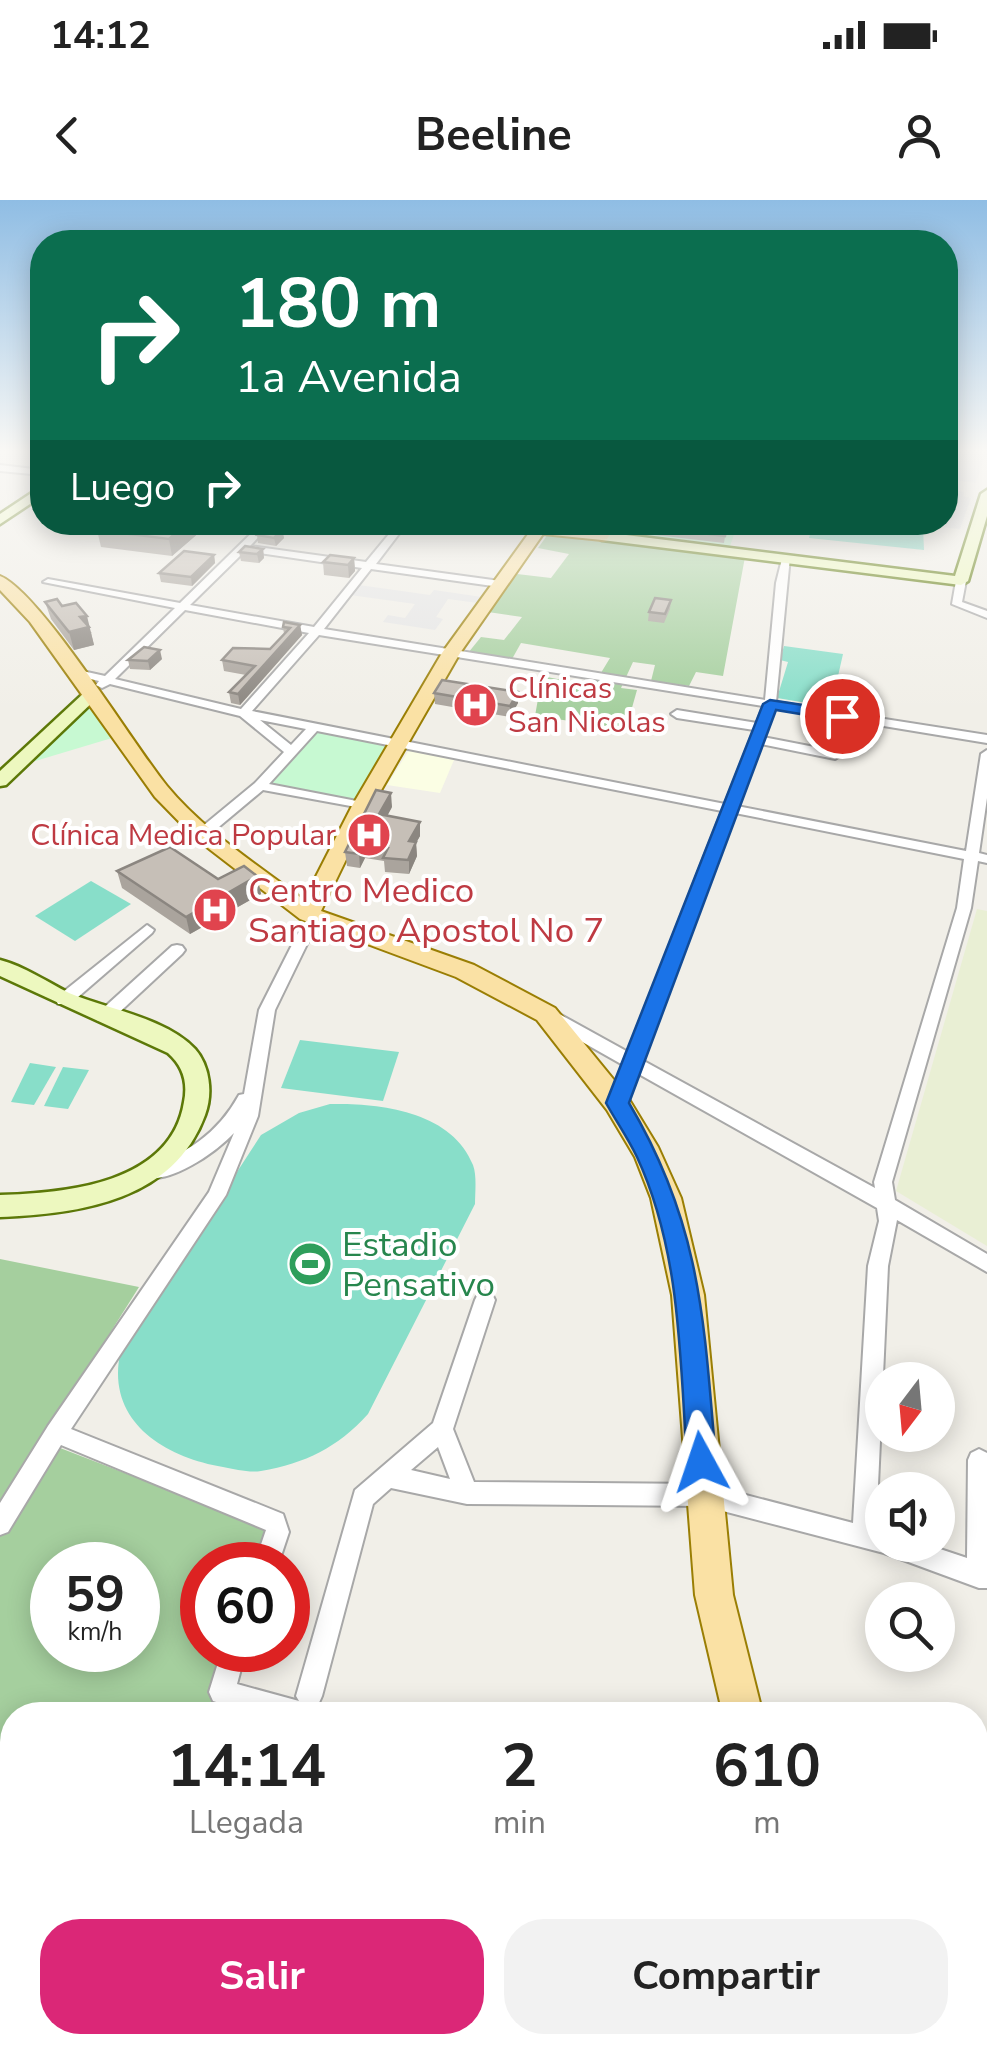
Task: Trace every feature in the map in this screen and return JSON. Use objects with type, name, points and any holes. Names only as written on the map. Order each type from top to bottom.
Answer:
[{"type":"main road","points":[[312,916],[362,806],[451,653],[533,539]]},
{"type":"main road","points":[[0,581],[36,618],[162,792],[203,832],[312,916],[481,978],[546,1014],[617,1103],[648,1155],[666,1198],[688,1295],[714,1595],[740,1702]]},
{"type":"street","points":[[0,781],[253,539]]},
{"type":"street","points":[[244,713],[391,539]]},
{"type":"street","points":[[660,539],[961,581]]},
{"type":"street","points":[[974,539],[958,605],[987,614]]},
{"type":"street","points":[[244,548],[500,584]]},
{"type":"street","points":[[617,1103],[770,704],[781,583],[787,559]]},
{"type":"street","points":[[48,582],[316,631],[987,739]]},
{"type":"street","points":[[78,673],[244,713],[979,857]]},
{"type":"street","points":[[244,713],[291,751]]},
{"type":"street","points":[[676,714],[835,755]]},
{"type":"street","points":[[203,832],[260,786],[314,727]]},
{"type":"street","points":[[874,1472],[878,1266],[888,1221],[883,1182],[979,857],[987,754]]},
{"type":"street","points":[[260,786],[362,806]]},
{"type":"street","points":[[0,1524],[56,1433],[216,1195],[248,1116],[267,1010],[312,916]]},
{"type":"street","points":[[64,1000],[147,930]]},
{"type":"street","points":[[104,1016],[176,950]]},
{"type":"street","points":[[0,966],[64,1000],[153,1036],[186,1055],[197,1078],[192,1121],[178,1143],[147,1174]]},
{"type":"street","points":[[546,1014],[586,1031],[634,1065],[885,1200],[987,1264]]},
{"type":"street","points":[[0,1206],[68,1203],[182,1164],[209,1148],[240,1112],[256,1077]]},
{"type":"street","points":[[307,1702],[363,1498],[442,1429],[485,1300]]},
{"type":"street","points":[[442,1429],[467,1492]]},
{"type":"street","points":[[56,1433],[275,1522],[278,1532],[274,1542]]},
{"type":"street","points":[[942,1562],[983,1576],[979,1460]]},
{"type":"street","points":[[390,1477],[467,1492],[704,1495],[865,1536]]},
{"type":"street","points":[[228,1672],[222,1692],[287,1702]]},
{"type":"shaded area","points":[[359,585],[430,595],[434,590],[482,597],[478,603],[448,599],[436,617],[443,619],[435,630],[383,622],[388,615],[405,618],[415,604],[350,595]]},
{"type":"shaded area","points":[[409,750],[454,760],[440,793],[387,785]]},
{"type":"shaded area","points":[[977,909],[987,911],[987,1246],[896,1191]]},
{"type":"green space","points":[[545,539],[587,539],[745,557],[723,676],[696,672],[689,686],[651,681],[655,665],[633,662],[621,688],[637,690],[626,729],[535,716],[542,676],[593,686],[610,658],[521,643],[512,659],[468,653],[481,637],[504,640],[522,617],[488,612],[517,574],[551,578],[569,554],[538,548]]},
{"type":"green space","points":[[647,539],[733,539],[729,549]]},
{"type":"green space","points":[[814,539],[924,539],[924,550]]},
{"type":"green space","points":[[784,646],[843,654],[831,707],[777,698],[788,662],[780,660]]},
{"type":"green space","points":[[90,701],[112,738],[32,762]]},
{"type":"green space","points":[[314,731],[393,745],[360,803],[271,785]]},
{"type":"green space","points":[[91,881],[131,904],[75,941],[35,916]]},
{"type":"green space","points":[[300,1040],[399,1052],[383,1101],[281,1088]]},
{"type":"green space","points":[[30,1063],[56,1067],[34,1105],[11,1102]]},
{"type":"green space","points":[[63,1067],[89,1070],[68,1109],[44,1106]]},
{"type":"green space","name":"Estadio Pensativo","points":[[330,1104],[412,1114],[449,1133],[473,1165],[475,1204],[368,1414],[345,1436],[292,1464],[261,1471],[223,1467],[179,1454],[159,1444],[130,1415],[121,1396],[121,1350],[261,1135],[299,1113]]},
{"type":"green space","points":[[0,1259],[139,1287],[42,1441],[267,1528],[264,1542],[180,1542],[180,1672],[218,1672],[211,1689],[218,1702],[0,1702]]},
{"type":"building","points":[[245,546],[263,549],[257,554],[239,552]]},
{"type":"building","points":[[184,551],[214,555],[191,577],[159,573]]},
{"type":"building","points":[[330,555],[354,558],[348,565],[323,562]]},
{"type":"building","points":[[655,598],[671,600],[665,614],[649,612]]},
{"type":"building","points":[[57,599],[62,606],[76,603],[87,616],[80,617],[89,627],[69,632],[45,602]]},
{"type":"building","points":[[284,622],[300,625],[238,694],[229,692],[255,666],[222,660],[233,648],[270,649],[290,628],[283,627]]},
{"type":"building","points":[[144,647],[160,650],[148,661],[128,660]]},
{"type":"building","points":[[442,680],[518,692],[510,706],[434,693]]},
{"type":"building","points":[[376,790],[391,793],[379,814],[420,822],[409,841],[416,842],[408,860],[383,858],[388,848],[364,844],[359,854],[345,852]]},
{"type":"building","points":[[170,847],[218,879],[244,866],[257,876],[186,917],[117,871]]},
{"type":"place","name":"Clínicas San Nicolas","points":[[475,705]]},
{"type":"place","name":"Clínica Medica Popular","points":[[369,835]]},
{"type":"place","name":"Centro Medico Santiago Apostol No 7","points":[[215,910]]},
{"type":"place","name":"Estadio Pensativo","points":[[310,1264]]},
{"type":"route","points":[[701,1462],[688,1295],[670,1215],[648,1155],[617,1103],[770,704],[842,716]]}]
